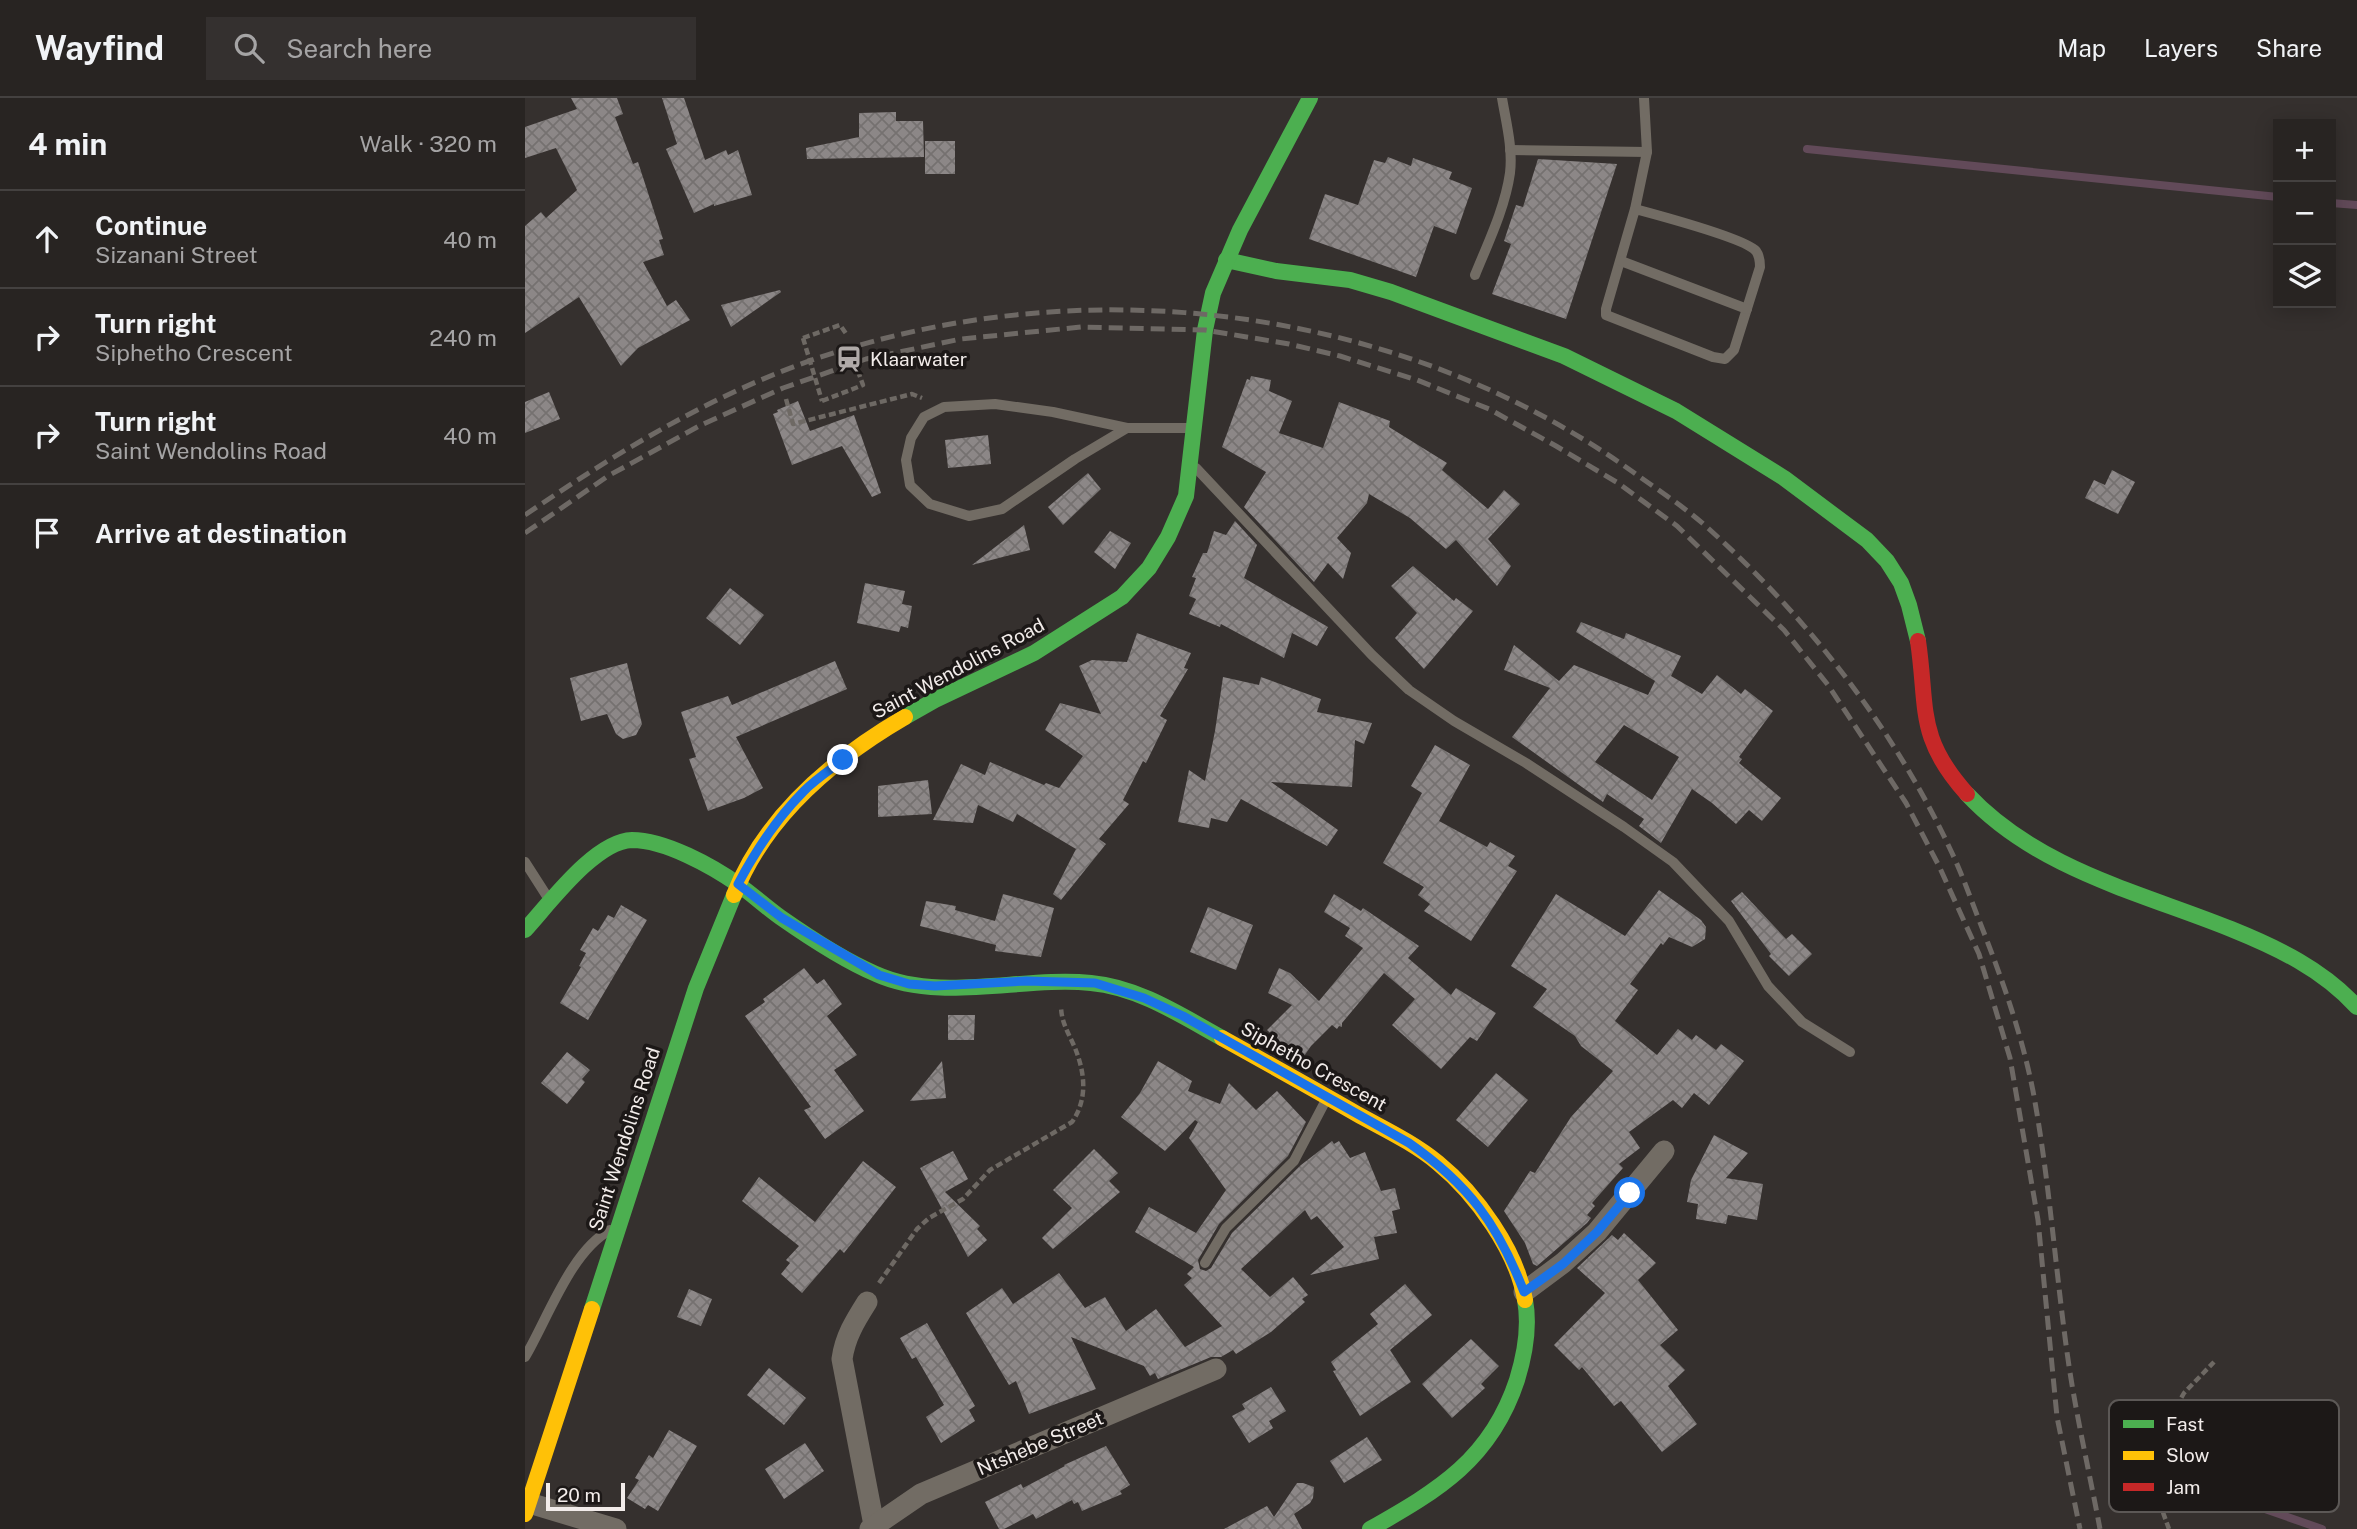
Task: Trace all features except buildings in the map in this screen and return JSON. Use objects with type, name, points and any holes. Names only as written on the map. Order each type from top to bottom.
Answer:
[{"type":"street","name":"Saint Wendolins Road","points":[[527,1508],[696,988],[738,884],[753,856],[775,824],[805,789],[888,727],[935,700],[1034,653],[1122,597],[1149,568],[1168,537],[1185,496],[1205,330],[1213,293],[1240,230],[1310,98]]},
{"type":"street","points":[[1226,260],[1277,271],[1341,278],[1528,343],[1590,366],[1738,447],[1855,528],[1883,556],[1906,596],[1916,627],[1924,709],[1931,741],[1966,792],[1994,820],[2022,842],[2064,865],[2222,924],[2289,953],[2320,973],[2357,1007]]},
{"type":"street","name":"Siphetho Crescent","points":[[525,930],[604,849],[628,840],[659,845],[693,859],[738,884],[782,918],[879,975],[909,984],[935,986],[1066,981],[1095,983],[1144,998],[1183,1016],[1409,1143],[1442,1166],[1475,1202],[1499,1236],[1524,1292],[1527,1317],[1524,1357],[1516,1388],[1483,1446],[1434,1492],[1370,1529]]},
{"type":"street","points":[[1524,1292],[1563,1264],[1597,1232],[1664,1151]]},
{"type":"street","points":[[867,1302],[852,1325],[842,1359],[872,1527]]},
{"type":"street","name":"Ntshebe Street","points":[[872,1527],[921,1494],[1216,1369]]},
{"type":"street","points":[[527,1508],[616,1529]]},
{"type":"lane","points":[[1475,275],[1510,173],[1510,150],[1502,98]]},
{"type":"lane","points":[[1636,209],[1723,236],[1755,250],[1760,267],[1730,356],[1720,359],[1606,315],[1636,209],[1647,152],[1644,98]]},
{"type":"lane","points":[[1510,150],[1647,152]]},
{"type":"lane","points":[[1621,261],[1747,309]]},
{"type":"lane","points":[[1128,428],[1002,509],[969,516],[930,504],[911,485],[906,460],[911,438],[924,417],[944,407],[995,404],[1053,412],[1128,428],[1195,428]]},
{"type":"lane","points":[[1191,463],[1363,646],[1409,690],[1454,721],[1526,763],[1673,862],[1729,921],[1768,986],[1802,1021],[1850,1052]]},
{"type":"lane","points":[[525,862],[551,902]]},
{"type":"lane","points":[[1205,1263],[1232,1220],[1294,1161],[1327,1097]]},
{"type":"lane","points":[[525,1357],[578,1257],[597,1237],[619,1225]]},
{"type":"path","points":[[848,335],[840,325],[803,338],[822,401],[863,385],[859,374]]},
{"type":"path","points":[[786,399],[793,424],[912,394],[944,407]]},
{"type":"path","points":[[867,1302],[917,1229],[929,1218],[963,1199],[990,1170],[1072,1122],[1080,1110],[1084,1086],[1082,1067],[1065,1028],[1061,1011],[1061,998],[1066,981]]},
{"type":"path","points":[[2180,1400],[2214,1363]]},
{"type":"path","points":[[2163,1512],[2169,1529]]},
{"type":"waterway","points":[[1807,149],[2273,196]]},
{"type":"waterway","points":[[2336,203],[2357,205]]},
{"type":"waterway","points":[[2273,1512],[2322,1529]]},
{"type":"railway","points":[[525,515],[601,465],[678,420],[800,364],[843,350],[943,325],[1046,312],[1149,311],[1252,320],[1353,341],[1451,374],[1545,417],[1633,472],[1709,529],[1782,601],[1815,639],[1877,720],[1929,807],[1956,861],[2010,1004],[2033,1091],[2070,1374],[2100,1529]]},
{"type":"railway","points":[[525,533],[608,476],[701,425],[783,388],[866,359],[961,339],[1081,327],[1205,330],[1289,344],[1340,356],[1417,380],[1489,409],[1618,483],[1677,526],[1784,630],[1828,685],[1906,803],[1939,866],[1979,954],[2010,1058],[2038,1220],[2057,1417],[2080,1529]]},
{"type":"traffic: fast","points":[[905,717],[1034,653],[1122,597],[1149,568],[1168,537],[1186,496],[1205,330],[1213,293],[1240,230],[1310,98]]},
{"type":"traffic: fast","points":[[1226,260],[1276,271],[1350,280],[1391,292],[1564,356],[1676,411],[1784,478],[1867,540],[1887,561],[1901,583],[1918,641]]},
{"type":"traffic: fast","points":[[1967,794],[1995,820],[2025,842],[2057,860],[2125,890],[2266,944],[2329,981],[2357,1007]]},
{"type":"traffic: fast","points":[[525,930],[588,862],[618,843],[645,841],[688,855],[716,870],[815,941],[876,974],[927,987],[1065,982],[1108,986],[1143,996],[1222,1038]]},
{"type":"traffic: fast","points":[[592,1309],[696,988],[734,895]]},
{"type":"traffic: fast","points":[[1370,1529],[1440,1486],[1460,1470],[1493,1431],[1506,1407],[1522,1360],[1527,1330],[1525,1300]]},
{"type":"traffic: slow","points":[[734,895],[747,866],[764,840],[804,792],[852,751],[905,717]]},
{"type":"traffic: slow","points":[[1222,1038],[1399,1137],[1438,1163],[1467,1191],[1493,1225],[1513,1262],[1525,1300]]},
{"type":"traffic: slow","points":[[525,1514],[592,1309]]},
{"type":"traffic: jam","points":[[1918,641],[1924,704],[1932,738],[1939,756],[1967,794]]},
{"type":"place","name":"Klaarwater","points":[[849,359]]},
{"type":"route","points":[[843,760],[805,789],[775,824],[738,884],[782,918],[879,975],[909,984],[935,986],[1026,981],[1095,983],[1144,998],[1183,1016],[1409,1143],[1442,1166],[1475,1202],[1499,1236],[1524,1292],[1563,1264],[1597,1232],[1630,1193]]}]
